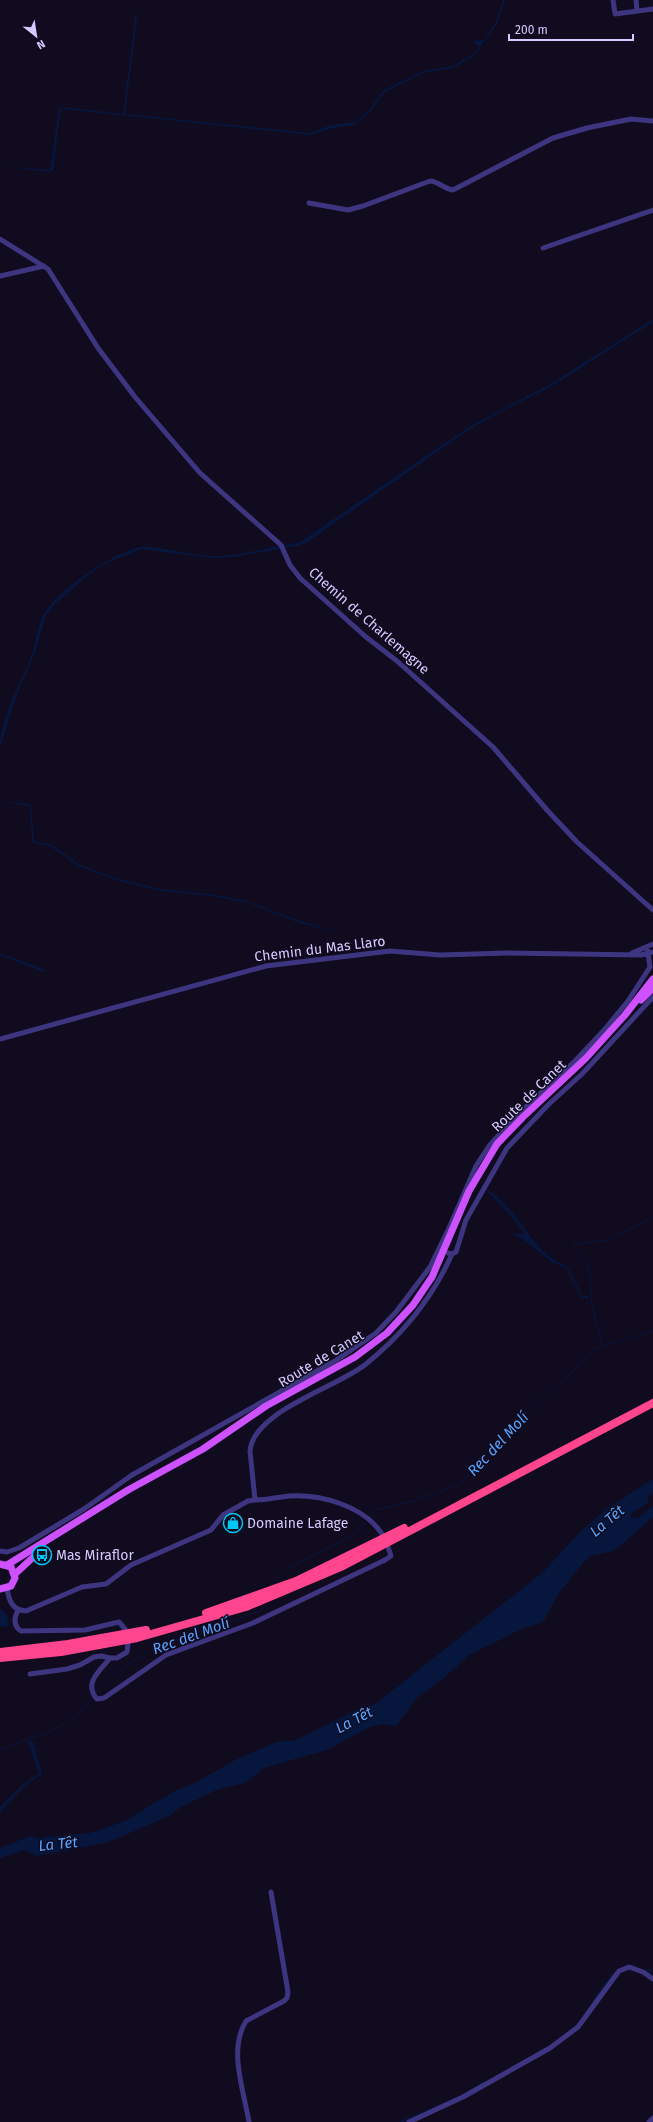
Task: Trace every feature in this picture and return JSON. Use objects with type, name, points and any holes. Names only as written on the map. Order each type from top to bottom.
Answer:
[{"type":"highway","points":[[0,1652],[68,1644],[140,1631],[212,1612],[268,1592],[346,1558],[653,1398]]},
{"type":"highway","points":[[0,1658],[61,1652],[137,1638],[253,1605],[343,1566],[653,1402]]},
{"type":"main road","name":"Route de Canet","points":[[4,1565],[128,1490],[203,1449],[261,1409],[355,1357],[387,1333],[413,1305],[432,1277],[469,1191],[485,1161],[497,1144],[523,1117],[586,1058],[625,1015],[653,979]]},
{"type":"main road","name":"Route de Canet","points":[[4,1588],[13,1582],[15,1574],[51,1543],[109,1505],[192,1460],[251,1419],[330,1376],[372,1349],[401,1324],[415,1308],[450,1253],[472,1192],[488,1163],[500,1147],[526,1119],[589,1060],[653,988]]},
{"type":"main road","points":[[4,1565],[15,1574]]},
{"type":"street","points":[[613,0],[615,14],[653,9]]},
{"type":"street","points":[[636,0],[637,11]]},
{"type":"street","points":[[309,203],[348,210],[378,201],[430,180],[436,182],[444,189],[453,190],[553,138],[626,120],[653,121]]},
{"type":"street","points":[[543,248],[653,210]]},
{"type":"street","name":"Chemin de Charlemagne","points":[[0,238],[44,266],[98,348],[162,429],[200,473],[282,547],[290,565],[300,578],[494,747],[547,810],[577,842],[653,910]]},
{"type":"street","points":[[0,276],[44,266]]},
{"type":"street","name":"Chemin de Charlemagne","points":[[644,903],[653,913]]},
{"type":"street","points":[[628,955],[653,944]]},
{"type":"street","points":[[0,1551],[7,1552],[19,1548],[60,1524],[132,1475],[342,1358],[387,1323],[430,1267],[476,1166],[505,1129],[587,1048],[623,1007],[650,967],[650,953],[648,947]]},
{"type":"street","name":"Chemin du Mas Llaro","points":[[0,1039],[266,966],[390,951],[440,955],[507,953],[641,955],[650,953]]},
{"type":"street","points":[[255,1500],[250,1451],[251,1443],[256,1434],[280,1412],[341,1380],[367,1364],[419,1310],[434,1291],[450,1253],[456,1252],[466,1220],[477,1198],[507,1148],[544,1108],[582,1074],[653,997]]},
{"type":"street","points":[[4,1588],[12,1605],[18,1610],[26,1611],[82,1587],[106,1584],[131,1565],[211,1530],[223,1515],[248,1501],[255,1500],[295,1496],[327,1500],[364,1515],[375,1524],[382,1534]]},
{"type":"street","points":[[110,1658],[90,1686],[91,1692],[96,1698],[104,1698],[169,1653],[254,1623],[385,1560],[391,1556],[388,1547]]},
{"type":"street","points":[[18,1610],[15,1617],[15,1623],[17,1628],[21,1631],[85,1630],[119,1622],[125,1629]]},
{"type":"street","points":[[30,1674],[67,1669],[101,1656],[110,1658],[123,1656],[127,1652],[128,1644]]},
{"type":"street","points":[[249,2122],[237,2050],[243,2025],[246,2021],[284,2001],[287,1998],[288,1992],[271,1892]]},
{"type":"street","points":[[409,2122],[463,2097],[550,2048],[584,2021],[619,1971],[628,1967],[643,1972],[653,1979]]},
{"type":"street","points":[[649,2122],[653,2118]]},
{"type":"water","points":[[503,0],[505,0],[497,24],[474,56],[453,68],[422,73],[384,93],[371,111],[354,125],[333,128],[310,135],[63,109],[63,107],[123,114],[135,18],[131,6],[137,19],[125,114],[310,133],[331,125],[355,122],[369,110],[384,90],[423,71],[453,66],[476,52],[479,47],[471,41],[484,40],[495,23]]},
{"type":"water","points":[[59,107],[61,107],[53,170],[50,172],[0,166],[50,170]]},
{"type":"water","points":[[653,319],[653,322],[552,386],[500,412],[467,431],[306,543],[284,548],[283,546],[300,542],[467,428],[552,383]]},
{"type":"water","points":[[280,546],[281,549],[234,557],[210,558],[142,549],[104,564],[91,573],[56,603],[46,615],[35,653],[16,697],[0,748],[3,725],[11,702],[31,657],[43,616],[60,596],[86,574],[115,557],[140,547],[154,547],[201,555],[218,556]]},
{"type":"water","points":[[0,801],[31,804],[34,841],[48,844],[57,848],[78,864],[115,878],[161,889],[217,895],[246,901],[303,922],[339,932],[302,924],[248,903],[213,896],[163,891],[122,882],[78,866],[50,846],[32,842],[30,806]]},
{"type":"water","points":[[0,953],[51,972],[38,970],[0,955]]},
{"type":"water","points":[[482,1185],[508,1208],[547,1255],[567,1266],[582,1296],[589,1296],[588,1299],[581,1297],[566,1268],[552,1262],[520,1237],[507,1234],[525,1234]]},
{"type":"water","name":"La Têt","points":[[653,1479],[653,1493],[648,1497],[648,1503],[632,1513],[630,1518],[638,1518],[653,1506],[653,1517],[614,1551],[590,1556],[559,1593],[543,1622],[522,1629],[469,1655],[444,1678],[417,1698],[396,1726],[383,1724],[370,1727],[327,1750],[264,1768],[245,1783],[219,1789],[181,1807],[169,1816],[109,1842],[37,1856],[24,1850],[0,1858],[0,1848],[31,1836],[38,1838],[90,1833],[125,1821],[176,1790],[193,1784],[235,1760],[276,1742],[296,1740],[362,1707],[375,1704],[542,1573],[579,1533],[605,1510]]},
{"type":"water","points":[[0,1607],[7,1616],[9,1626],[0,1627]]},
{"type":"water","points":[[27,1740],[30,1740],[34,1744],[42,1774],[26,1785],[0,1812],[0,1807],[23,1784],[39,1773]]},
{"type":"water","points":[[633,1965],[644,1970],[653,1969],[649,1972],[623,1967]]},
{"type":"water","points":[[621,1968],[579,2023],[574,2027],[611,1975]]},
{"type":"water","points":[[484,2081],[485,2083],[441,2106],[403,2122],[399,2122],[461,2095]]},
{"type":"waterway","points":[[602,1344],[591,1301],[589,1267],[574,1247],[576,1244],[606,1240],[653,1218]]},
{"type":"waterway","name":"Rec del Molí","points":[[370,1518],[375,1510],[410,1502],[459,1485],[472,1471],[491,1455],[530,1409],[566,1378],[594,1349],[653,1331]]},
{"type":"waterway","name":"Rec del Molí","points":[[276,1583],[282,1574],[292,1567],[347,1538],[359,1530],[367,1522]]},
{"type":"waterway","name":"Rec del Molí","points":[[96,1693],[113,1676],[131,1662],[152,1651],[173,1641],[262,1610],[266,1605]]},
{"type":"waterway","name":"Rec del Molí","points":[[0,1750],[61,1726],[82,1710],[93,1697]]},
{"type":"place","name":"Domaine Lafage","points":[[233,1523]]},
{"type":"place","name":"Mas Miraflor","points":[[42,1555]]}]
